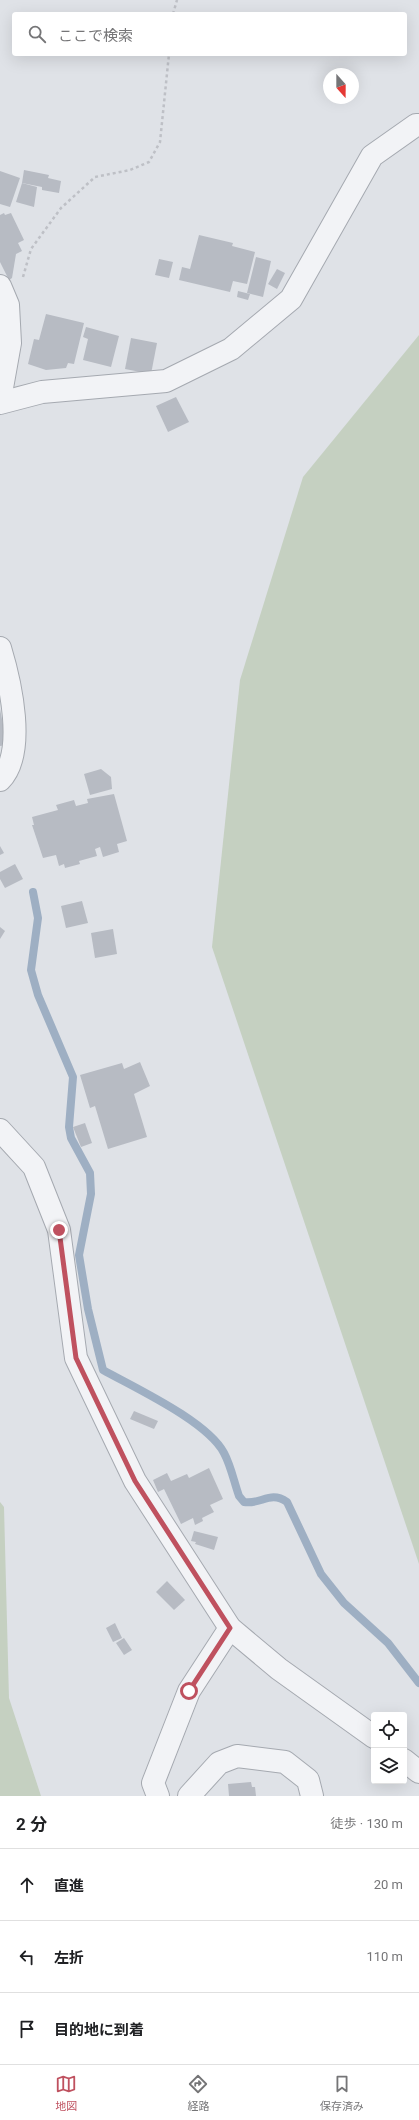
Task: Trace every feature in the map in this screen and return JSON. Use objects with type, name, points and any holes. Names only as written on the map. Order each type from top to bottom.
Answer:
[{"type":"street","points":[[0,403],[42,392],[166,381],[231,349],[291,299],[372,156],[416,125],[419,125]]},
{"type":"street","points":[[0,400],[10,343],[4,295]]},
{"type":"street","points":[[0,648],[9,677],[15,738],[11,763],[0,780]]},
{"type":"street","points":[[0,1130],[34,1168],[59,1230],[76,1358],[135,1481],[230,1628],[279,1669],[371,1735]]},
{"type":"street","points":[[158,1796],[153,1783],[189,1691],[230,1628]]},
{"type":"street","points":[[189,1796],[219,1763],[237,1756],[285,1762],[308,1780],[312,1796]]},
{"type":"street","points":[[407,1762],[419,1772]]},
{"type":"path","points":[[174,12],[177,0]]},
{"type":"path","points":[[4,295],[21,287],[31,249],[61,208],[95,177],[130,170],[149,162],[160,142],[169,56]]},
{"type":"green space","points":[[419,335],[419,1564],[212,947],[240,680],[303,477]]},
{"type":"green space","points":[[0,1502],[4,1507],[9,1698],[41,1796],[0,1796]]},
{"type":"building","points":[[24,170],[49,175],[48,178],[61,181],[59,193],[42,190],[42,187],[22,183]]},
{"type":"building","points":[[0,171],[20,178],[10,207],[0,204]]},
{"type":"building","points":[[22,183],[37,187],[34,207],[16,202]]},
{"type":"building","points":[[4,213],[5,215],[11,213],[24,240],[18,243],[22,251],[16,254],[12,278],[9,280],[0,262],[0,215]]},
{"type":"building","points":[[199,235],[233,243],[232,246],[255,252],[247,284],[233,281],[230,292],[179,280],[182,267],[190,269]]},
{"type":"building","points":[[256,257],[271,261],[263,297],[247,293]]},
{"type":"building","points":[[159,259],[173,262],[169,278],[155,275]]},
{"type":"building","points":[[277,269],[285,273],[277,289],[268,284]]},
{"type":"building","points":[[238,291],[250,294],[248,300],[237,297]]},
{"type":"building","points":[[46,314],[84,323],[74,364],[68,363],[66,368],[46,370],[28,364],[34,339],[39,340]]},
{"type":"building","points":[[86,327],[119,336],[111,367],[83,360],[88,339],[83,337]]},
{"type":"building","points":[[131,338],[157,343],[151,374],[125,369]]},
{"type":"building","points":[[176,397],[189,422],[168,432],[156,406]]},
{"type":"building","points":[[0,709],[7,745],[0,746]]},
{"type":"building","points":[[101,769],[111,777],[112,789],[90,795],[84,774]]},
{"type":"building","points":[[114,794],[127,841],[117,844],[119,852],[103,857],[100,847],[95,849],[97,856],[79,861],[80,864],[65,868],[64,864],[59,866],[56,855],[43,858],[32,825],[34,825],[32,817],[58,810],[56,805],[74,800],[76,806],[88,803],[87,799]]},
{"type":"building","points":[[0,846],[4,853],[0,855]]},
{"type":"building","points":[[15,864],[23,879],[5,888],[0,879],[0,872]]},
{"type":"building","points":[[82,901],[88,923],[66,928],[61,906]]},
{"type":"building","points":[[0,927],[5,931],[0,939]]},
{"type":"building","points":[[113,929],[117,954],[95,958],[91,933]]},
{"type":"building","points":[[140,1062],[150,1086],[134,1094],[147,1137],[108,1149],[95,1106],[90,1108],[80,1075],[122,1063],[124,1069]]},
{"type":"building","points":[[85,1123],[92,1143],[81,1147],[73,1127]]},
{"type":"building","points":[[134,1411],[158,1421],[154,1429],[130,1419]]},
{"type":"building","points":[[209,1468],[223,1499],[210,1505],[214,1512],[202,1518],[203,1521],[195,1525],[193,1518],[181,1524],[164,1489],[158,1492],[153,1480],[167,1473],[171,1481],[187,1474],[189,1478]]},
{"type":"building","points":[[194,1531],[218,1537],[214,1550],[195,1544],[196,1542],[191,1541]]},
{"type":"building","points":[[167,1581],[185,1600],[174,1610],[156,1592]]},
{"type":"building","points":[[115,1623],[122,1638],[113,1642],[106,1628]]},
{"type":"building","points":[[124,1638],[132,1650],[124,1655],[116,1643]]},
{"type":"building","points":[[251,1782],[252,1787],[255,1787],[256,1796],[229,1796],[228,1784]]},
{"type":"waterway","points":[[33,892],[38,918],[31,970],[38,995],[73,1077],[69,1127],[71,1138],[90,1173],[91,1194],[79,1255],[88,1309],[103,1370],[187,1417],[215,1441],[224,1453],[231,1469],[239,1496],[244,1502],[256,1502],[276,1497],[287,1502],[321,1574],[344,1603],[388,1643],[419,1683]]},
{"type":"route","points":[[59,1230],[76,1358],[135,1481],[230,1628],[189,1691]]}]
